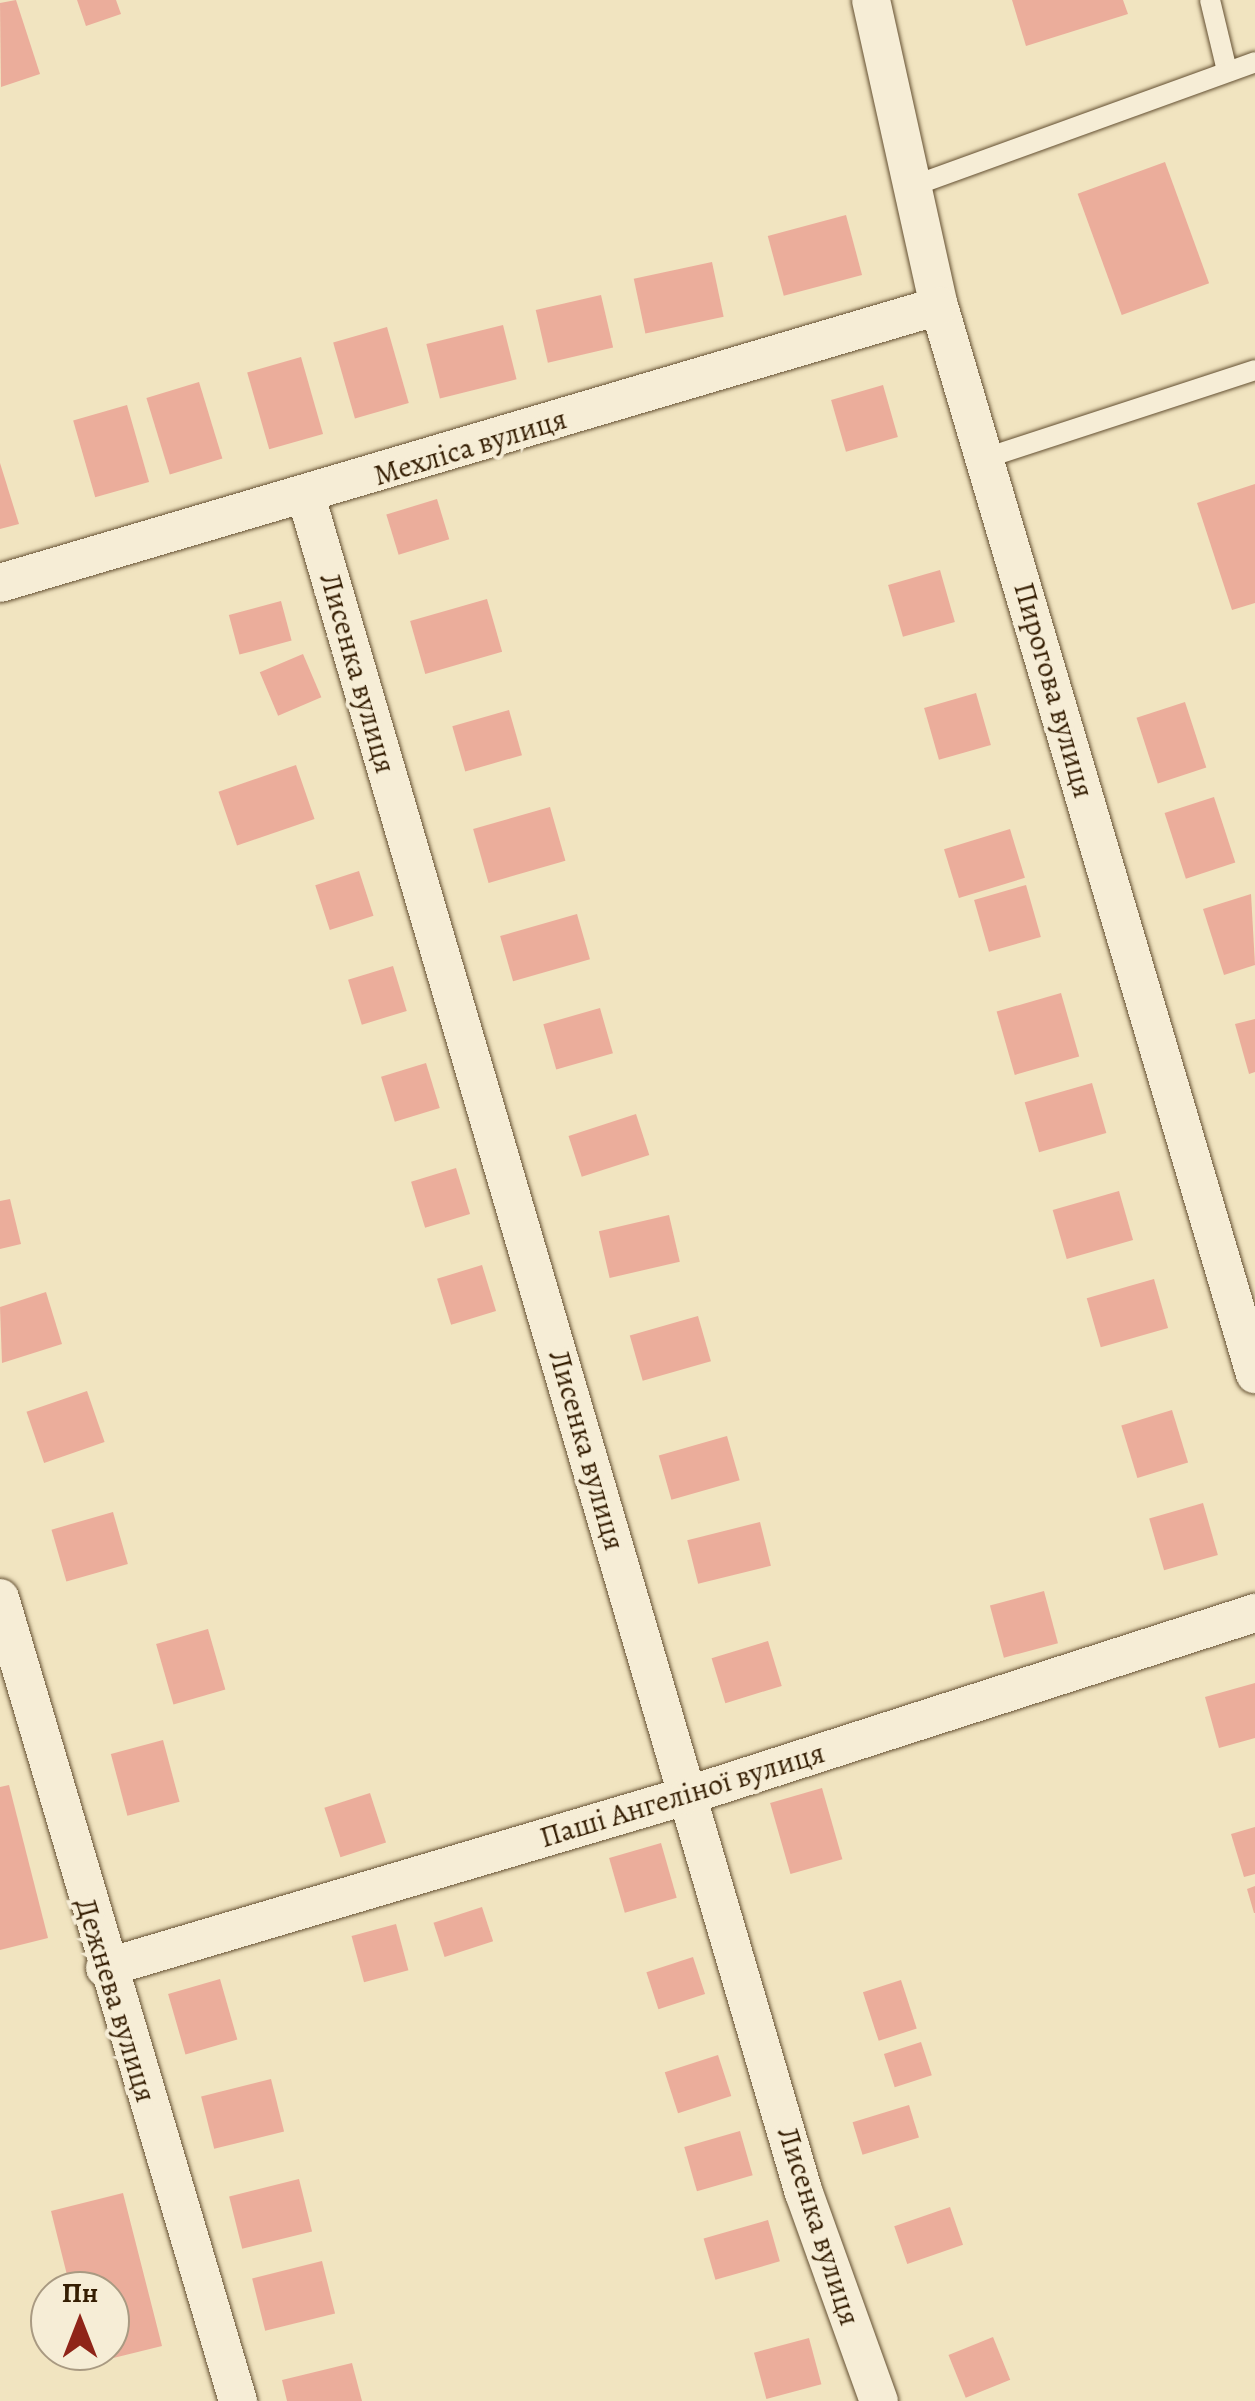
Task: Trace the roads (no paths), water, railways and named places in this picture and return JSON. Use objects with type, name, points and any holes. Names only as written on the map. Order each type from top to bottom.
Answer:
[{"type":"street","name":"Пирогова вулиця","points":[[870,0],[940,306],[1255,1374]]},
{"type":"street","name":"Мехліса вулиця","points":[[0,583],[306,496],[940,306]]},
{"type":"street","name":"Лисенка вулиця","points":[[306,496],[804,2193],[879,2401]]},
{"type":"street","name":"Дежнева вулиця","points":[[0,1598],[16,1713],[105,1968],[238,2401]]},
{"type":"street","name":"Паші Ангеліної вулиця","points":[[105,1968],[689,1795],[1255,1612]]},
{"type":"lane","points":[[1210,0],[1227,71]]},
{"type":"lane","points":[[912,186],[1255,62]]},
{"type":"lane","points":[[986,458],[1255,370]]}]
